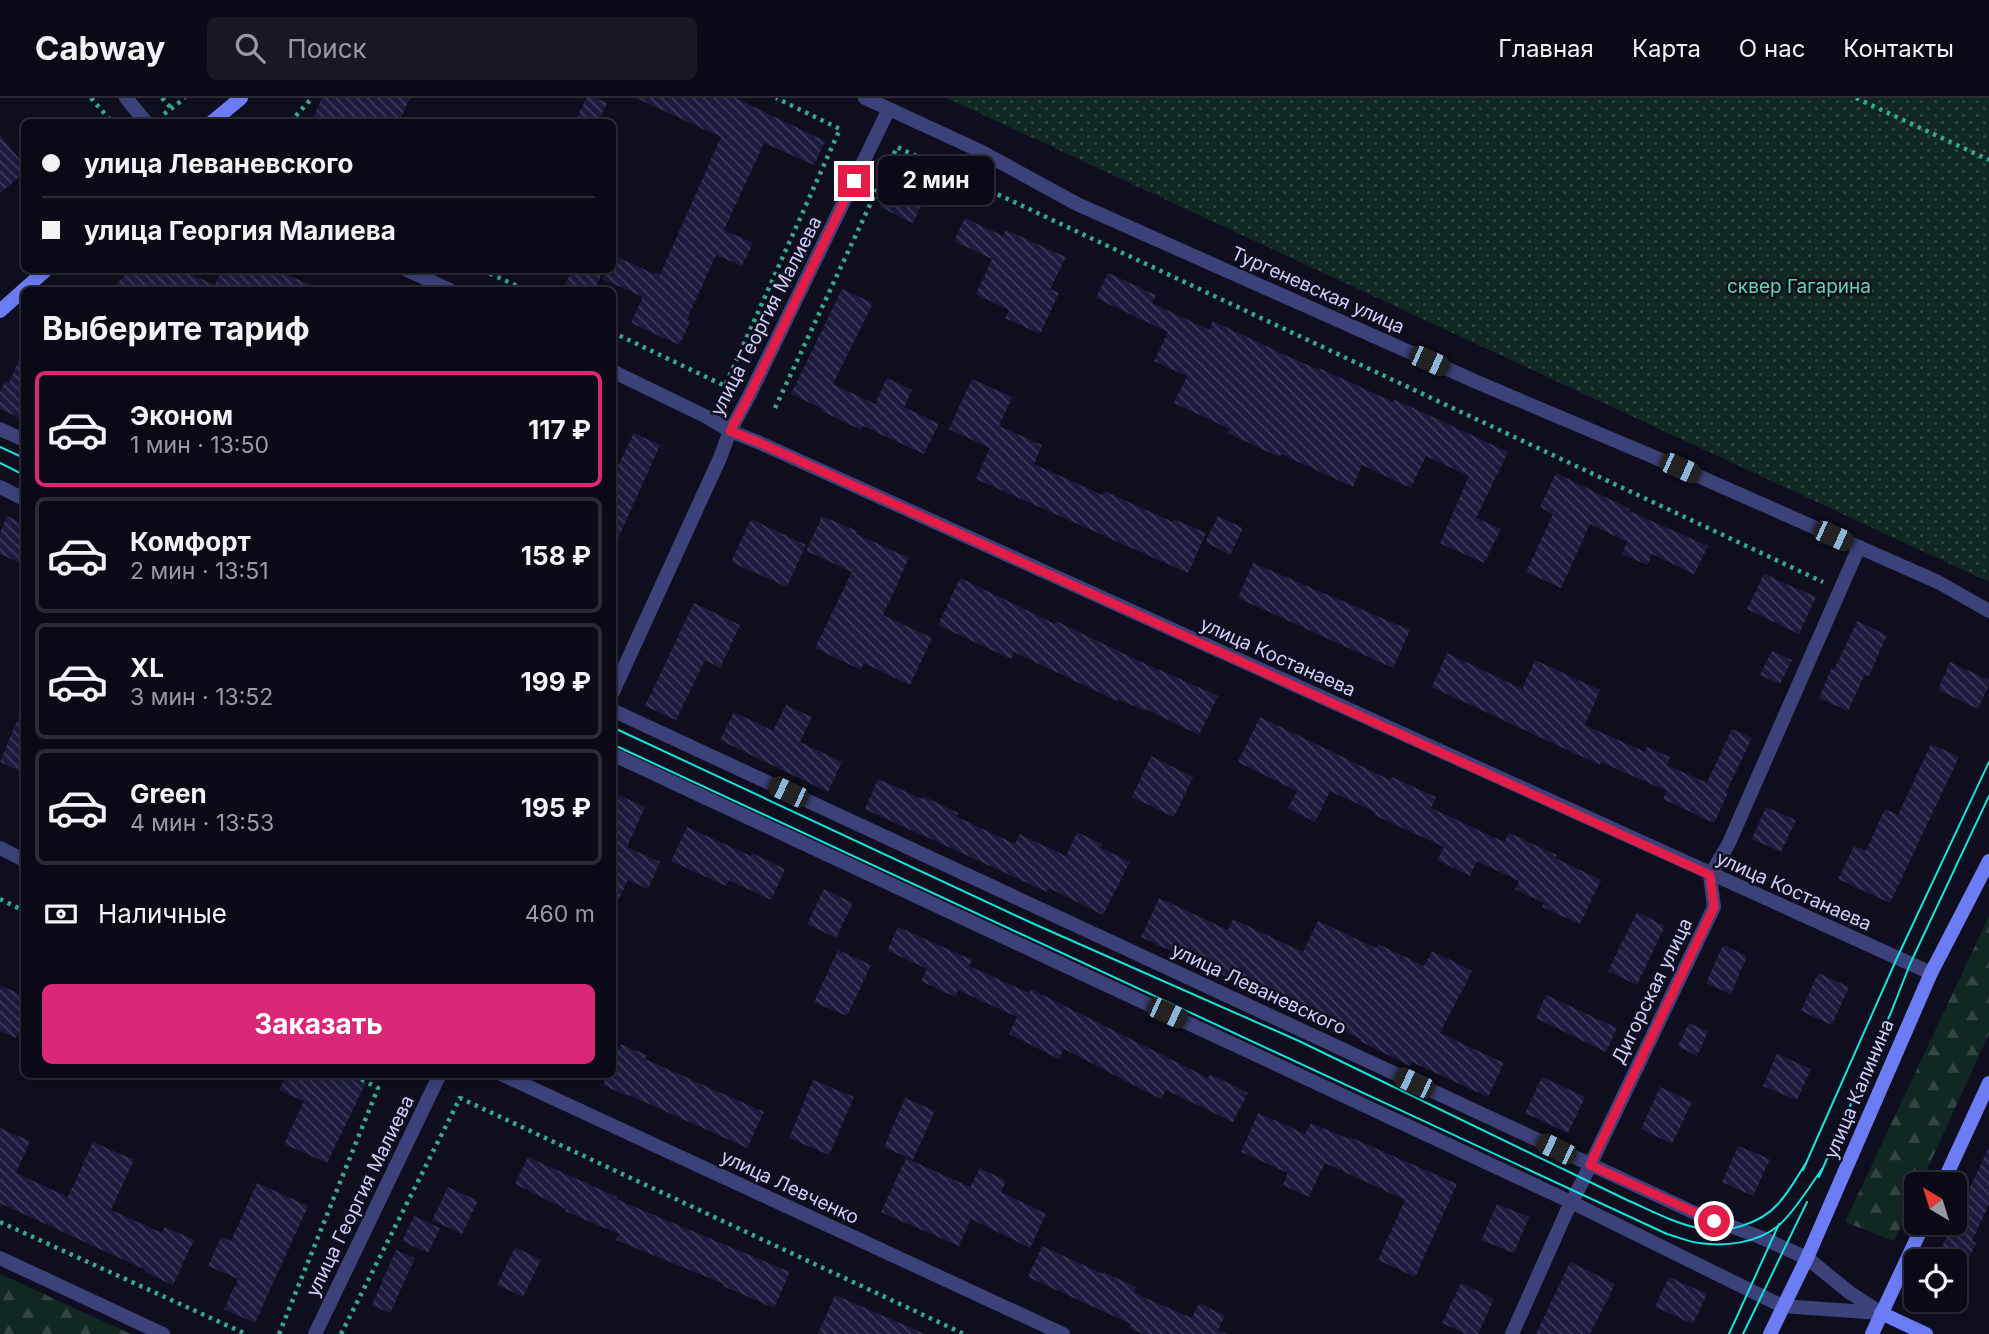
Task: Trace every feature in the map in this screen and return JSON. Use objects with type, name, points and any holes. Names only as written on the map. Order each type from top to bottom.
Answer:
[{"type":"main road","points":[[216,119],[242,98]]},
{"type":"main road","points":[[27,287],[43,273]]},
{"type":"main road","points":[[0,311],[21,292]]},
{"type":"main road","name":"улица Калинина","points":[[1770,1334],[1807,1258],[1931,973],[1989,861]]},
{"type":"main road","points":[[1947,1172],[1989,1083]]},
{"type":"main road","points":[[1872,1334],[1918,1236]]},
{"type":"main road","name":"улица Леваневского","points":[[1881,1314],[1926,1334]]},
{"type":"street","points":[[126,98],[152,119]]},
{"type":"street","name":"Тургеневская улица","points":[[865,98],[978,150],[1077,204],[1479,383],[1938,582],[1989,611]]},
{"type":"street","name":"улица Георгия Малиева","points":[[616,685],[730,431],[889,109]]},
{"type":"street","points":[[414,273],[444,287]]},
{"type":"street","name":"улица Костанаева","points":[[616,373],[730,431],[1931,973]]},
{"type":"street","points":[[0,429],[21,439]]},
{"type":"street","points":[[0,487],[21,498]]},
{"type":"street","points":[[1710,875],[1728,845],[1859,547]]},
{"type":"street","name":"улица Леваневского","points":[[616,712],[1590,1165],[1695,1213],[1807,1258],[1881,1314]]},
{"type":"street","name":"улица Леваневского","points":[[616,756],[1571,1202],[1782,1306],[1881,1314]]},
{"type":"street","points":[[0,848],[21,858]]},
{"type":"street","name":"Дигорская улица","points":[[1512,1334],[1571,1202],[1714,907],[1710,875]]},
{"type":"street","name":"улица Георгия Малиева","points":[[315,1334],[438,1078]]},
{"type":"street","name":"улица Левченко","points":[[510,1078],[1063,1334]]},
{"type":"street","points":[[0,1258],[163,1334]]},
{"type":"path","points":[[91,98],[109,119]]},
{"type":"path","points":[[162,98],[172,109]]},
{"type":"path","points":[[155,119],[185,98]]},
{"type":"path","points":[[293,119],[312,98]]},
{"type":"path","points":[[616,334],[725,386],[840,129],[776,98]]},
{"type":"path","points":[[1856,98],[1989,160]]},
{"type":"path","points":[[775,408],[897,146],[1840,590]]},
{"type":"path","points":[[489,273],[519,287]]},
{"type":"path","points":[[0,899],[21,910]]},
{"type":"path","points":[[279,1334],[377,1088],[358,1078]]},
{"type":"path","points":[[341,1334],[460,1098],[964,1334]]},
{"type":"path","points":[[0,1222],[246,1334]]},
{"type":"green space","name":"сквер Гагарина","points":[[947,98],[1989,98],[1989,582]]},
{"type":"green space","points":[[1989,916],[1989,1034],[1926,1172],[1904,1172],[1904,1219],[1894,1241],[1845,1222]]},
{"type":"green space","points":[[0,1274],[131,1334],[0,1334]]},
{"type":"building","points":[[322,98],[410,98],[400,119],[312,119]]},
{"type":"building","points":[[586,98],[607,103],[599,119],[576,119]]},
{"type":"building","points":[[636,98],[735,98],[825,141],[814,165],[764,143],[724,230],[753,243],[742,266],[716,255],[687,319],[690,321],[680,345],[631,323],[643,297],[602,279],[605,273],[616,273],[616,256],[660,275],[721,137]]},
{"type":"building","points":[[0,135],[21,161],[21,176],[0,193]]},
{"type":"building","points":[[894,177],[927,192],[913,223],[880,207]]},
{"type":"building","points":[[965,218],[1003,236],[1006,230],[1066,257],[1050,289],[1059,293],[1040,334],[1005,318],[1009,310],[976,294],[992,259],[954,241]]},
{"type":"building","points":[[127,273],[188,273],[215,285],[221,273],[283,273],[316,287],[114,287]]},
{"type":"building","points":[[571,273],[602,273],[596,287],[564,287]]},
{"type":"building","points":[[1108,273],[1156,295],[1152,303],[1209,330],[1213,321],[1393,402],[1394,399],[1508,452],[1476,518],[1501,529],[1484,563],[1440,543],[1469,476],[1426,456],[1411,488],[1362,465],[1353,487],[1281,454],[1279,457],[1228,433],[1230,429],[1174,403],[1187,376],[1154,361],[1168,332],[1096,298]]},
{"type":"building","points":[[842,289],[873,303],[833,384],[875,404],[887,378],[912,390],[904,407],[939,424],[924,454],[863,426],[861,430],[791,394]]},
{"type":"building","points":[[21,356],[21,419],[0,409],[0,392],[5,381],[9,383]]},
{"type":"building","points":[[972,379],[1012,397],[999,426],[1042,445],[1034,464],[1102,495],[1104,491],[1173,522],[1174,519],[1206,533],[1188,573],[976,479],[990,448],[949,429]]},
{"type":"building","points":[[634,433],[660,445],[616,543],[616,470]]},
{"type":"building","points":[[1556,473],[1630,509],[1629,511],[1708,546],[1694,574],[1652,554],[1647,565],[1622,554],[1627,542],[1590,524],[1561,588],[1526,572],[1553,514],[1540,507]]},
{"type":"building","points":[[7,516],[21,523],[21,564],[0,554],[0,533]]},
{"type":"building","points":[[822,516],[909,558],[883,615],[932,638],[910,685],[864,663],[861,670],[815,648],[852,572],[806,551]]},
{"type":"building","points":[[1218,516],[1243,528],[1230,555],[1205,542]]},
{"type":"building","points":[[751,519],[806,545],[787,587],[731,562]]},
{"type":"building","points":[[1253,563],[1410,630],[1393,668],[1238,598]]},
{"type":"building","points":[[1764,574],[1816,597],[1799,634],[1747,609]]},
{"type":"building","points":[[960,578],[1055,624],[1056,621],[1218,696],[1199,735],[1146,709],[1145,711],[1118,699],[1117,701],[1014,652],[1011,659],[938,625]]},
{"type":"building","points":[[694,603],[740,625],[720,668],[705,660],[676,720],[645,706]]},
{"type":"building","points":[[1857,621],[1887,635],[1869,676],[1865,674],[1848,711],[1819,698]]},
{"type":"building","points":[[1772,651],[1792,660],[1780,684],[1760,675]]},
{"type":"building","points":[[1447,653],[1522,689],[1535,660],[1600,690],[1585,725],[1645,752],[1647,747],[1670,757],[1667,765],[1707,783],[1732,729],[1752,738],[1714,823],[1663,799],[1667,791],[1601,762],[1600,765],[1432,687]]},
{"type":"building","points":[[1950,662],[1989,680],[1978,709],[1938,690]]},
{"type":"building","points":[[786,705],[812,717],[800,742],[842,762],[828,792],[720,740],[734,712],[773,731]]},
{"type":"building","points":[[21,711],[21,772],[0,762]]},
{"type":"building","points":[[1260,717],[1390,780],[1392,777],[1436,797],[1431,808],[1504,842],[1509,833],[1557,855],[1555,858],[1601,880],[1580,924],[1542,907],[1544,903],[1515,889],[1519,881],[1477,861],[1470,876],[1437,860],[1444,847],[1374,815],[1375,812],[1330,791],[1315,822],[1288,808],[1297,791],[1238,762]]},
{"type":"building","points":[[1931,744],[1959,757],[1890,903],[1838,879],[1854,846],[1866,851],[1885,809],[1898,815]]},
{"type":"building","points":[[1151,756],[1193,777],[1174,817],[1132,797]]},
{"type":"building","points":[[878,779],[922,799],[923,796],[958,813],[957,817],[1015,844],[1019,834],[1066,856],[1077,832],[1102,844],[1101,848],[1130,862],[1103,915],[1049,888],[1047,892],[865,809]]},
{"type":"building","points":[[616,794],[645,807],[627,847],[660,862],[648,889],[628,880],[616,906]]},
{"type":"building","points":[[1766,807],[1796,820],[1781,852],[1752,839]]},
{"type":"building","points":[[687,827],[785,869],[771,900],[729,880],[726,886],[671,861]]},
{"type":"building","points":[[824,889],[853,903],[836,938],[807,924]]},
{"type":"building","points":[[1159,898],[1228,930],[1233,919],[1303,952],[1318,921],[1376,948],[1378,944],[1424,966],[1432,951],[1472,971],[1440,1033],[1504,1063],[1488,1097],[1412,1062],[1410,1066],[1252,986],[1251,988],[1141,937]]},
{"type":"building","points":[[1637,912],[1665,926],[1637,985],[1608,971]]},
{"type":"building","points":[[898,927],[972,960],[969,966],[1029,993],[1031,989],[1208,1078],[1210,1074],[1248,1093],[1233,1122],[1166,1090],[1161,1099],[1064,1049],[1059,1059],[1009,1034],[1017,1017],[958,990],[955,997],[921,981],[927,969],[887,950]]},
{"type":"building","points":[[1723,945],[1747,956],[1731,994],[1706,983]]},
{"type":"building","points":[[838,950],[871,965],[847,1016],[814,1002]]},
{"type":"building","points":[[1818,973],[1849,987],[1832,1025],[1801,1011]]},
{"type":"building","points":[[0,985],[21,995],[21,1027],[16,1038],[0,1031]]},
{"type":"building","points":[[1546,995],[1617,1028],[1606,1052],[1536,1018]]},
{"type":"building","points":[[1689,1023],[1708,1032],[1697,1056],[1678,1046]]},
{"type":"building","points":[[621,1044],[647,1055],[645,1059],[764,1112],[747,1148],[603,1085],[606,1078],[616,1078],[616,1055]]},
{"type":"building","points":[[1777,1054],[1811,1069],[1797,1100],[1763,1086]]},
{"type":"building","points":[[1542,1077],[1585,1097],[1568,1133],[1525,1113]]},
{"type":"building","points":[[285,1078],[355,1078],[366,1083],[327,1163],[284,1144],[304,1101],[279,1090]]},
{"type":"building","points":[[813,1080],[854,1097],[829,1155],[789,1138]]},
{"type":"building","points":[[1660,1087],[1692,1102],[1672,1144],[1641,1129]]},
{"type":"building","points":[[905,1098],[935,1111],[913,1160],[884,1147]]},
{"type":"building","points":[[1258,1113],[1305,1134],[1311,1123],[1349,1139],[1350,1137],[1457,1184],[1415,1277],[1378,1260],[1405,1200],[1325,1163],[1309,1197],[1283,1185],[1288,1173],[1241,1152]]},
{"type":"building","points":[[0,1128],[30,1141],[16,1173],[68,1197],[93,1142],[134,1160],[111,1210],[162,1233],[165,1227],[194,1240],[173,1285],[2,1204],[0,1208]]},
{"type":"building","points":[[1738,1146],[1770,1159],[1753,1196],[1722,1182]]},
{"type":"building","points":[[1989,1147],[1989,1204],[1972,1241],[1976,1243],[1967,1262],[1967,1249],[1941,1249],[1947,1236],[1967,1236],[1967,1194]]},
{"type":"building","points":[[528,1157],[617,1197],[616,1199],[790,1272],[774,1308],[723,1286],[724,1284],[616,1240],[619,1234],[565,1211],[566,1209],[515,1184]]},
{"type":"building","points":[[906,1158],[970,1187],[980,1168],[1006,1181],[1001,1192],[1046,1214],[1030,1248],[971,1219],[959,1246],[881,1212]]},
{"type":"building","points":[[257,1183],[308,1206],[255,1323],[224,1309],[238,1279],[208,1266],[221,1237],[231,1241]]},
{"type":"building","points":[[448,1187],[478,1201],[462,1234],[432,1220]]},
{"type":"building","points":[[1497,1204],[1529,1217],[1514,1253],[1481,1240]]},
{"type":"building","points":[[414,1216],[440,1228],[428,1253],[402,1241]]},
{"type":"building","points":[[1042,1246],[1136,1287],[1134,1293],[1192,1318],[1199,1303],[1225,1316],[1218,1330],[1227,1334],[1144,1334],[1129,1328],[1131,1324],[1028,1277]]},
{"type":"building","points":[[515,1247],[541,1260],[523,1297],[497,1285]]},
{"type":"building","points":[[396,1250],[415,1258],[390,1313],[372,1305]]},
{"type":"building","points":[[1570,1262],[1615,1284],[1590,1334],[1536,1334]]},
{"type":"building","points":[[1669,1277],[1707,1294],[1693,1324],[1655,1307]]},
{"type":"building","points":[[1461,1283],[1494,1299],[1478,1334],[1466,1334],[1442,1323]]},
{"type":"building","points":[[835,1295],[925,1334],[818,1334]]},
{"type":"tram line","points":[[0,447],[21,457]]},
{"type":"tram line","points":[[0,463],[21,474]]},
{"type":"tram line","points":[[616,729],[1034,924],[1299,1041],[1680,1223],[1719,1230],[1752,1222],[1778,1204],[1806,1163]]},
{"type":"tram line","points":[[616,746],[1667,1234],[1709,1244],[1751,1240],[1770,1232],[1784,1221],[1822,1169]]},
{"type":"tram line","points":[[1803,1170],[1897,958],[1989,762]]},
{"type":"tram line","points":[[1819,1177],[1910,964],[1989,796]]},
{"type":"tram line","points":[[1743,1334],[1807,1202]]},
{"type":"tram line","points":[[1729,1334],[1779,1224]]},
{"type":"route","points":[[854,181],[730,431],[1710,875],[1714,907],[1590,1165],[1714,1221]]}]
